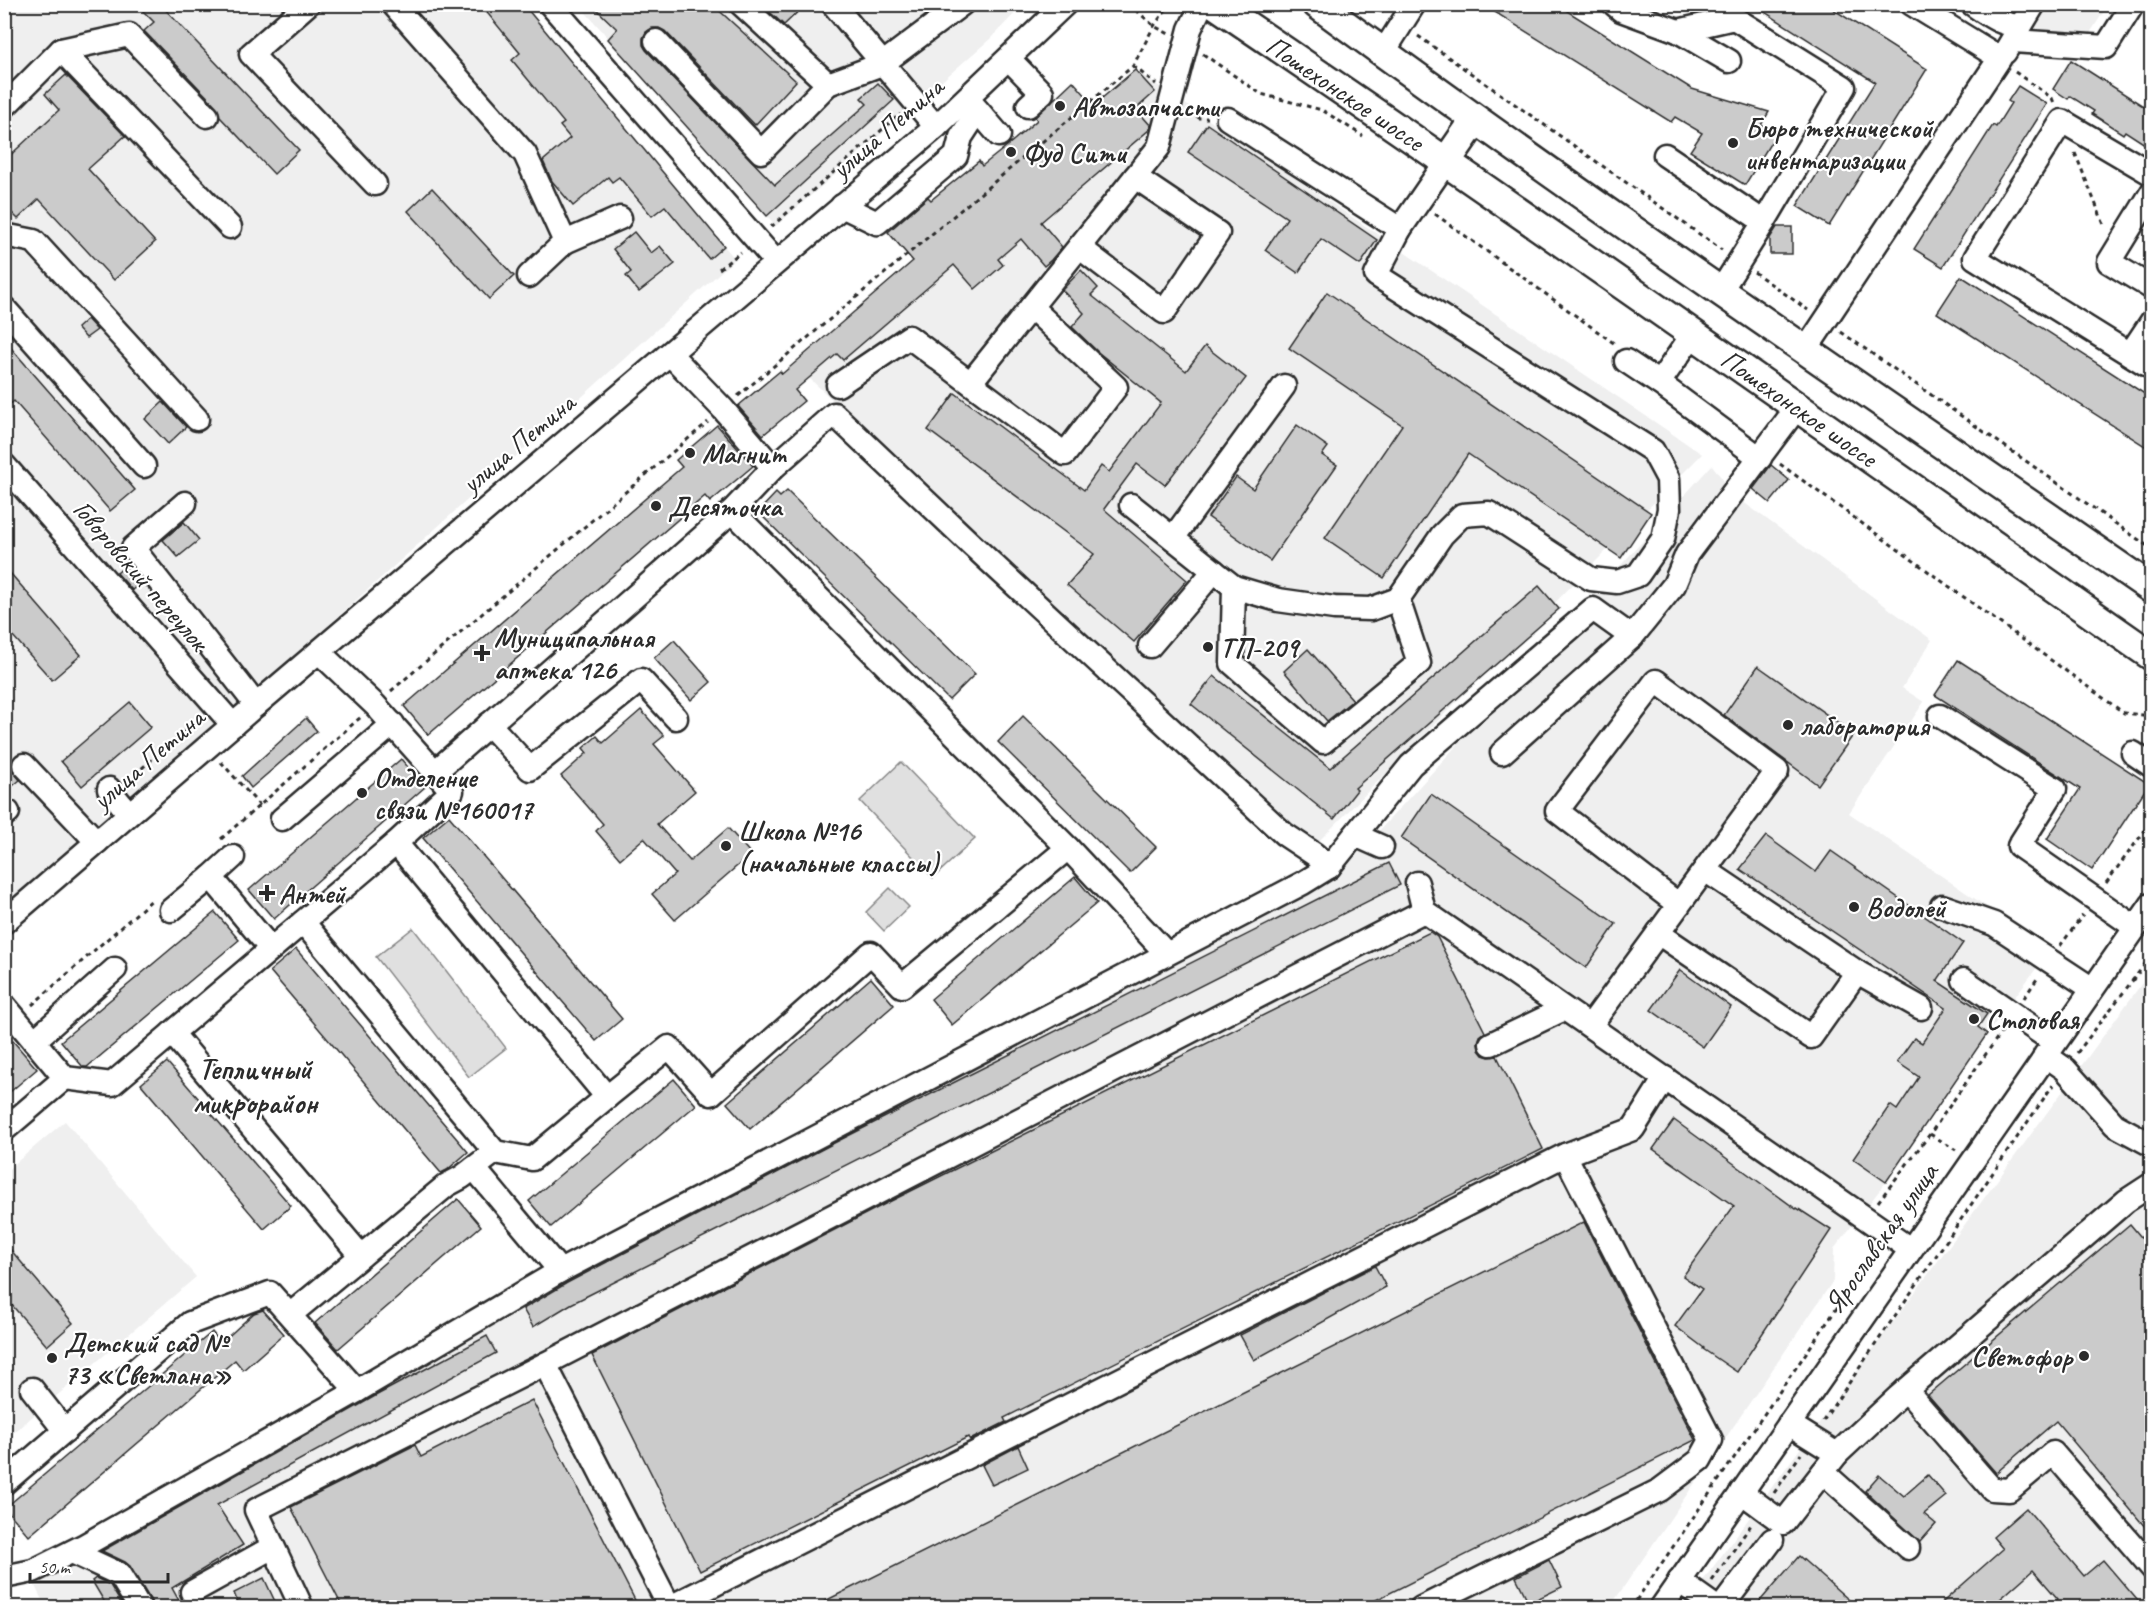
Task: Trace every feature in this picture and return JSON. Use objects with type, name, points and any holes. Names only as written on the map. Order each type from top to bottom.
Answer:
[{"type":"main road","name":"Пошехонское шоссе","points":[[1215,4],[1798,406],[2151,656]]},
{"type":"main road","name":"Пошехонское шоссе","points":[[1317,4],[1475,120],[1720,292],[2151,589]]},
{"type":"main road","name":"Пошехонское шоссе","points":[[1446,162],[1475,120]]},
{"type":"street","points":[[308,4],[251,54],[375,184]]},
{"type":"street","points":[[393,4],[525,154],[565,242]]},
{"type":"street","points":[[550,4],[776,262]]},
{"type":"street","points":[[741,4],[828,84]]},
{"type":"street","points":[[833,4],[936,127]]},
{"type":"street","points":[[656,41],[761,152],[828,84],[882,64],[962,4]]},
{"type":"street","name":"улица Петина","points":[[4,922],[842,206],[936,127],[972,105],[1009,59],[1065,4]]},
{"type":"street","points":[[971,382],[1159,147],[1190,29],[1202,4]]},
{"type":"street","points":[[1383,52],[1414,4]]},
{"type":"street","points":[[1614,4],[1620,10],[1678,31],[1729,61]]},
{"type":"street","points":[[1912,4],[2011,42],[2106,47],[2133,4]]},
{"type":"street","points":[[1972,4],[1997,21],[2009,26],[2011,42]]},
{"type":"street","points":[[1805,351],[2034,4]]},
{"type":"street","points":[[1678,31],[1734,18],[1844,87],[1720,292]]},
{"type":"street","points":[[4,108],[62,50],[129,35],[207,116]]},
{"type":"street","points":[[62,50],[230,227]]},
{"type":"street","points":[[1009,59],[1043,93]]},
{"type":"street","points":[[842,206],[877,223],[956,156],[972,105],[999,135]]},
{"type":"street","points":[[1227,119],[1400,229]]},
{"type":"street","points":[[2151,174],[2062,121],[1975,258],[2151,368]]},
{"type":"street","points":[[1665,155],[1764,222]]},
{"type":"street","points":[[1131,505],[1234,587],[1278,600],[1334,608],[1371,609],[1398,599],[1442,535],[1462,516],[1489,513],[1592,579],[1617,582],[1638,575],[1663,539],[1669,509],[1668,479],[1653,452],[1376,275],[1400,229],[1446,162]]},
{"type":"street","points":[[1079,247],[1164,312],[1218,233],[1135,177]]},
{"type":"street","points":[[2151,192],[2109,262],[2151,288]]},
{"type":"street","points":[[529,276],[565,242],[620,218]]},
{"type":"street","points":[[4,235],[34,241],[197,419]]},
{"type":"street","points":[[838,385],[909,337],[1065,454],[1116,387],[1031,307]]},
{"type":"street","points":[[4,308],[144,466]]},
{"type":"street","points":[[2130,354],[2151,321]]},
{"type":"street","points":[[1659,383],[1693,333]]},
{"type":"street","points":[[1621,352],[1659,383],[1762,455]]},
{"type":"street","points":[[670,354],[723,409],[773,468]]},
{"type":"street","points":[[1173,538],[1284,386]]},
{"type":"street","points":[[1502,753],[1632,637],[1674,585],[1687,554],[1798,406]]},
{"type":"street","points":[[435,772],[732,512],[773,468],[834,414],[970,544],[1284,834],[1329,867]]},
{"type":"street","name":"Говоровский переулок","points":[[4,465],[233,725]]},
{"type":"street","points":[[185,503],[133,548],[256,705]]},
{"type":"street","points":[[732,512],[1068,848],[1166,954]]},
{"type":"street","points":[[1150,646],[1214,571]]},
{"type":"street","points":[[1234,587],[1232,663],[1323,742],[1419,663],[1398,599]]},
{"type":"street","points":[[4,1577],[33,1571],[72,1552],[357,1391],[560,1271],[1303,883],[1329,867],[1411,765],[1593,609],[1632,637]]},
{"type":"street","points":[[10,1012],[65,1078],[112,1084],[396,843],[452,790],[375,705],[319,652]]},
{"type":"street","points":[[489,724],[530,769],[641,680],[676,718]]},
{"type":"street","points":[[1590,1026],[1705,870],[1777,771],[1656,681],[1557,811],[1679,905]]},
{"type":"street","points":[[1940,716],[2055,789],[2019,846],[2135,927]]},
{"type":"street","points":[[282,819],[393,724]]},
{"type":"street","points":[[2133,753],[2151,766]]},
{"type":"street","points":[[24,765],[97,842]]},
{"type":"street","points":[[109,789],[129,814]]},
{"type":"street","points":[[1355,835],[1382,847]]},
{"type":"street","points":[[396,843],[607,1096]]},
{"type":"street","points":[[303,922],[495,1152],[532,1159],[669,1047],[711,1094],[871,953],[902,986],[1068,848]]},
{"type":"street","points":[[166,901],[210,877],[224,851]]},
{"type":"street","points":[[1705,870],[1857,972],[1921,1008]]},
{"type":"street","points":[[210,877],[271,949]]},
{"type":"street","points":[[1417,883],[1424,911],[1910,1249]]},
{"type":"street","name":"Ярославская улица","points":[[1660,1608],[2151,904]]},
{"type":"street","points":[[1942,906],[1994,924],[2091,988]]},
{"type":"street","points":[[302,1608],[256,1510],[545,1364],[1424,911]]},
{"type":"street","points":[[1658,933],[1811,1037],[1857,972]]},
{"type":"street","points":[[34,1041],[115,969]]},
{"type":"street","points":[[1964,980],[2013,1014],[2050,1049],[2115,1125],[2151,1145]]},
{"type":"street","points":[[1491,1044],[1564,1009]]},
{"type":"street","points":[[172,1034],[361,1256]]},
{"type":"street","points":[[4,1130],[65,1078]]},
{"type":"street","points":[[545,1364],[670,1607],[1565,1155],[1633,1129],[1665,1078]]},
{"type":"street","points":[[291,1314],[447,1185],[462,1177],[495,1152]]},
{"type":"street","points":[[1420,1608],[1660,1490],[1700,1460],[1711,1440],[1565,1155]]},
{"type":"street","points":[[474,1168],[560,1271]]},
{"type":"street","points":[[1741,1492],[1783,1523],[1837,1454],[1906,1390],[2126,1201],[2151,1184]]},
{"type":"street","points":[[4,1483],[190,1323],[270,1293],[357,1391]]},
{"type":"street","points":[[32,1389],[65,1431]]},
{"type":"street","points":[[1906,1390],[1992,1489],[2009,1490],[2053,1453],[2151,1568]]},
{"type":"street","points":[[1788,1424],[1837,1454]]},
{"type":"street","points":[[1823,1472],[1908,1548]]},
{"type":"street","points":[[1679,1581],[1713,1604],[1772,1540]]},
{"type":"street","points":[[192,1592],[273,1547]]},
{"type":"street","points":[[72,1552],[119,1574],[140,1608]]},
{"type":"path","points":[[1130,4],[1154,26],[1186,43],[1261,94],[1322,110],[1372,141]]},
{"type":"path","points":[[224,851],[375,705],[723,409],[1133,66],[1154,26],[1170,4]]},
{"type":"path","points":[[1372,4],[2151,549]]},
{"type":"path","points":[[719,269],[757,239],[915,101]]},
{"type":"path","points":[[1418,201],[1621,352]]},
{"type":"path","points":[[1762,455],[2124,713],[2151,716]]},
{"type":"path","points":[[1631,1608],[1874,1254],[1866,1228],[1867,1219],[1879,1200],[1930,1134],[2049,961],[2151,821]]},
{"type":"path","points":[[10,1012],[166,901]]},
{"type":"path","points":[[1713,1604],[1763,1508],[2065,1069],[2151,955]]},
{"type":"shaded area","points":[[7,4],[523,5],[735,259],[233,711],[5,450],[4,7]]},
{"type":"shaded area","points":[[579,5],[1023,5],[990,39],[776,226]]},
{"type":"shaded area","points":[[1958,5],[2108,5],[2090,33],[1999,30]]},
{"type":"shaded area","points":[[1135,70],[1702,454],[1313,847],[809,378],[796,362]]},
{"type":"shaded area","points":[[1712,465],[1735,496],[1932,640],[1902,688],[1924,702],[1849,813],[2050,950],[1987,1034],[1886,1182],[1834,1249],[1833,1281],[1610,1607],[46,1608],[27,1570],[557,1272],[1347,866]]},
{"type":"shaded area","points":[[4,479],[219,726],[4,908]]},
{"type":"shaded area","points":[[901,762],[975,839],[933,878],[860,801]]},
{"type":"shaded area","points":[[890,888],[909,907],[884,931],[866,912]]},
{"type":"shaded area","points":[[413,928],[506,1048],[469,1077],[376,957]]},
{"type":"shaded area","points":[[2151,971],[2151,1607],[1684,1608],[1694,1593]]},
{"type":"shaded area","name":"Детский сад № 73 «Светлана»","points":[[65,1121],[196,1277],[5,1440],[5,1172]]},
{"type":"building","points":[[136,4],[160,4],[299,150],[274,174],[220,117],[217,107],[144,31],[154,22]]},
{"type":"building","points":[[480,4],[523,4],[724,246],[709,259],[665,206],[652,216],[619,177],[612,182],[608,177],[573,206],[552,181],[543,161],[570,138],[560,126],[564,123],[512,60],[520,53]]},
{"type":"building","points":[[591,4],[712,4],[796,81],[755,125],[665,31],[652,28],[643,38],[646,50],[775,185],[867,104],[861,98],[878,83],[894,100],[767,216],[608,39],[617,29]]},
{"type":"building","points":[[761,4],[806,4],[784,25]]},
{"type":"building","points":[[1482,4],[1556,4],[1692,89],[1769,112],[1761,125],[1776,134],[1745,185],[1690,151],[1702,133],[1675,117],[1671,122]]},
{"type":"building","points":[[1752,4],[1825,4],[1927,69],[1829,226],[1797,206],[1875,82]]},
{"type":"building","points":[[2071,60],[2151,111],[2151,148],[2125,131],[2123,134],[2092,114],[2094,111],[2070,96],[2068,99],[2053,89]]},
{"type":"building","points":[[1135,70],[1155,92],[1136,109],[1151,126],[1150,129],[1041,222],[1062,247],[1051,260],[1044,266],[1021,239],[998,259],[1003,265],[975,289],[954,265],[843,360],[837,354],[795,390],[804,401],[763,435],[738,406],[780,371],[782,374],[913,261],[888,232],[928,197],[931,200],[979,161],[982,166],[1007,146],[1037,120],[1035,117],[1073,81],[1094,105]]},
{"type":"building","points":[[66,75],[125,136],[88,169],[155,242],[114,280],[39,199],[18,219],[4,205],[4,161],[59,110],[45,94]]},
{"type":"building","points":[[2018,86],[2047,104],[1943,267],[1914,249],[1993,125],[1996,127],[2011,103],[2008,101]]},
{"type":"building","points":[[1207,124],[1377,240],[1360,265],[1321,239],[1298,273],[1265,250],[1287,218],[1188,152]]},
{"type":"building","points":[[432,188],[514,276],[489,299],[408,211]]},
{"type":"building","points":[[1777,227],[1792,227],[1792,254],[1770,254],[1770,238]]},
{"type":"building","points":[[634,232],[651,253],[660,246],[675,264],[639,292],[626,276],[631,272],[613,249]]},
{"type":"building","points":[[1081,270],[1098,288],[1091,295],[1186,371],[1205,346],[1246,378],[1165,485],[1137,464],[1104,509],[1187,580],[1134,642],[1067,585],[1094,554],[928,430],[955,393],[1084,490],[1101,466],[1109,472],[1161,403],[1099,353],[1072,327],[1084,313],[1062,290]]},
{"type":"building","points":[[1961,276],[2151,398],[2151,450],[1937,313]]},
{"type":"building","points":[[1327,292],[1651,513],[1621,558],[1468,454],[1384,578],[1325,538],[1402,425],[1289,348]]},
{"type":"building","points":[[87,319],[97,330],[86,338],[77,328]]},
{"type":"building","points":[[4,340],[135,490],[110,511],[14,401],[4,409]]},
{"type":"building","points":[[163,402],[186,427],[168,444],[145,419]]},
{"type":"building","points":[[717,425],[753,466],[710,502],[705,496],[428,735],[404,706],[682,467],[676,460]]},
{"type":"building","points":[[1297,425],[1328,447],[1322,455],[1337,465],[1270,561],[1208,517],[1236,477],[1253,489]]},
{"type":"building","points":[[1771,465],[1789,480],[1770,503],[1753,489]]},
{"type":"building","points":[[787,491],[975,674],[949,700],[758,512],[776,493],[780,497]]},
{"type":"building","points":[[184,522],[199,540],[178,557],[163,540]]},
{"type":"building","points":[[127,564],[142,582],[132,590],[117,573]]},
{"type":"building","points":[[4,566],[81,655],[52,680],[4,626]]},
{"type":"building","points":[[1539,586],[1559,609],[1355,788],[1357,790],[1334,819],[1191,704],[1214,676],[1330,768]]},
{"type":"building","points":[[674,640],[711,682],[691,700],[654,658]]},
{"type":"building","points":[[1308,649],[1353,700],[1327,721],[1284,671]]},
{"type":"building","points":[[1958,660],[2149,784],[2092,870],[2047,839],[2080,789],[1935,695]]},
{"type":"building","name":"лаборатория","points":[[1758,666],[1854,734],[1818,785],[1724,715]]},
{"type":"building","points":[[130,702],[151,727],[82,786],[61,761]]},
{"type":"building","points":[[641,710],[664,736],[654,744],[695,791],[657,824],[690,861],[728,828],[751,854],[675,920],[652,894],[675,874],[644,838],[620,859],[596,831],[603,824],[561,776],[587,753],[583,748],[597,736],[603,743]]},
{"type":"building","points":[[1023,716],[1156,847],[1130,873],[998,742]]},
{"type":"building","points":[[306,718],[317,731],[251,788],[242,776]]},
{"type":"building","points":[[4,759],[20,780],[4,793]]},
{"type":"building","points":[[401,759],[425,787],[274,919],[249,890]]},
{"type":"building","points":[[1431,794],[1616,924],[1586,968],[1401,838]]},
{"type":"building","points":[[449,816],[622,1019],[596,1041],[423,838]]},
{"type":"building","points":[[1766,836],[1816,872],[1831,851],[1963,943],[1937,981],[1987,1014],[1978,1027],[1987,1034],[1886,1182],[1853,1159],[1890,1105],[1897,1110],[1919,1077],[1897,1062],[1914,1038],[1922,1043],[1946,1008],[1740,869]]},
{"type":"building","points":[[1389,863],[1400,885],[571,1304],[533,1327],[523,1309],[567,1283],[834,1143]]},
{"type":"building","points":[[1075,877],[1097,903],[952,1025],[931,999]]},
{"type":"building","points":[[215,912],[239,940],[87,1067],[83,1067],[61,1041]]},
{"type":"building","points":[[1430,932],[1437,937],[1485,1032],[1480,1036],[1478,1042],[1479,1050],[1483,1055],[1489,1057],[1497,1056],[1543,1149],[1004,1418],[1006,1422],[970,1440],[968,1437],[700,1571],[592,1355],[879,1207]]},
{"type":"building","points":[[296,949],[468,1152],[447,1170],[441,1173],[270,971]]},
{"type":"building","points":[[1680,970],[1731,1007],[1703,1047],[1651,1010]]},
{"type":"building","points":[[871,978],[894,1005],[750,1129],[727,1103]]},
{"type":"building","points":[[13,1041],[37,1069],[4,1097],[4,1049]]},
{"type":"building","points":[[167,1062],[291,1206],[264,1229],[141,1084]]},
{"type":"building","points":[[674,1079],[696,1105],[551,1227],[529,1201]]},
{"type":"building","points":[[1674,1120],[1796,1209],[1831,1230],[1737,1372],[1675,1326],[1702,1289],[1683,1276],[1734,1206],[1653,1149]]},
{"type":"building","points":[[458,1199],[481,1226],[338,1349],[315,1323]]},
{"type":"building","points":[[1584,1222],[1695,1440],[1360,1608],[811,1608]]},
{"type":"building","points":[[2130,1224],[2151,1249],[2151,1534],[2056,1421],[1996,1473],[1928,1395]]},
{"type":"building","name":"Детский сад № 73 «Светлана»","points":[[4,1242],[73,1323],[47,1346],[4,1296]]},
{"type":"building","points":[[1375,1266],[1386,1287],[1254,1360],[1240,1335]]},
{"type":"building","points":[[263,1310],[284,1334],[243,1370],[235,1360],[29,1536],[5,1508],[212,1332],[221,1343],[254,1313]]},
{"type":"building","points":[[487,1336],[496,1353],[217,1505],[243,1545],[172,1588],[183,1608],[153,1608],[130,1566],[102,1551],[377,1395]]},
{"type":"building","points":[[532,1400],[639,1608],[343,1608],[291,1507],[415,1445],[421,1457]]},
{"type":"building","points":[[1018,1446],[1028,1468],[992,1485],[982,1465]]},
{"type":"building","points":[[1879,1475],[1904,1496],[1928,1475],[1946,1496],[1924,1514],[1936,1524],[1920,1542],[1865,1491]]},
{"type":"building","points":[[2026,1508],[2084,1576],[2103,1560],[2144,1608],[2049,1608],[2058,1599],[2033,1570],[1990,1608],[1936,1608],[2003,1549],[1993,1537]]},
{"type":"building","points":[[1799,1556],[1858,1608],[1754,1608]]},
{"type":"building","points":[[1549,1560],[1562,1587],[1529,1603],[1516,1577]]},
{"type":"building","points":[[96,1578],[110,1585],[124,1608],[108,1608],[92,1581]]},
{"type":"building","points":[[264,1578],[278,1608],[240,1608],[234,1593]]},
{"type":"place","name":"Автозапчасти","points":[[1060,106]]},
{"type":"place","name":"Бюро технической инвентаризации","points":[[1733,143]]},
{"type":"place","name":"Фуд Сити","points":[[1011,152]]},
{"type":"place","name":"Магнит","points":[[690,453]]},
{"type":"place","name":"Десяточка","points":[[656,506]]},
{"type":"place","name":"ТП-209","points":[[1208,647]]},
{"type":"place","name":"Муниципальная аптека 126","points":[[482,653]]},
{"type":"place","name":"лаборатория","points":[[1788,725]]},
{"type":"place","name":"Отделение связи №160017","points":[[362,793]]},
{"type":"place","name":"Школа №16 (начальные классы)","points":[[726,846]]},
{"type":"place","name":"Антей","points":[[267,893]]},
{"type":"place","name":"Водолей","points":[[1854,907]]},
{"type":"place","name":"Столовая","points":[[1974,1019]]},
{"type":"place","name":"Светофор","points":[[2084,1356]]},
{"type":"place","name":"Детский сад № 73 «Светлана»","points":[[52,1358]]},
{"type":"district","name":"Тепличный микрорайон","points":[[255,1086]]}]
